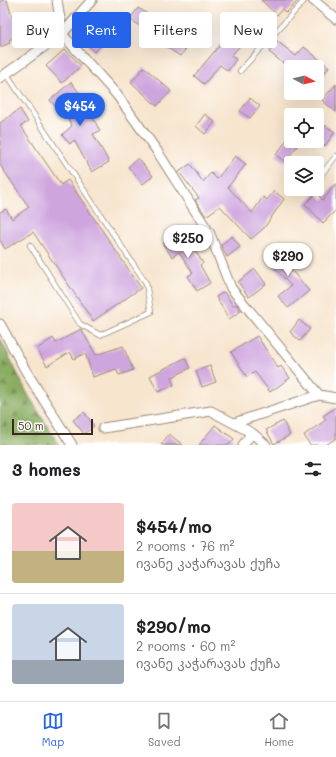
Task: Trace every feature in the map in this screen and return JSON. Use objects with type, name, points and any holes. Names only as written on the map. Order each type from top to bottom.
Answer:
[{"type":"street","points":[[57,0],[59,12]]},
{"type":"street","points":[[64,32],[92,0]]},
{"type":"street","points":[[313,0],[336,19]]},
{"type":"street","points":[[64,36],[118,95],[157,151],[210,234],[231,288],[319,395]]},
{"type":"street","points":[[3,76],[42,48]]},
{"type":"street","points":[[0,324],[27,374],[72,445]]},
{"type":"street","points":[[234,423],[319,395],[336,398]]},
{"type":"street","points":[[103,428],[211,411],[252,433],[266,445]]},
{"type":"street","points":[[243,445],[252,433]]},
{"type":"lane","points":[[240,71],[305,0]]},
{"type":"lane","points":[[3,76],[146,283],[151,312],[100,335],[80,324],[30,245]]},
{"type":"lane","points":[[324,171],[336,156]]},
{"type":"green space","points":[[0,338],[28,395],[59,445],[0,445]]},
{"type":"building","points":[[7,0],[12,17],[12,38],[9,40],[10,43],[0,47],[0,1]]},
{"type":"building","points":[[261,0],[299,0],[286,13],[282,9],[277,15],[277,12],[274,12]]},
{"type":"building","points":[[138,8],[145,12],[139,12],[139,26],[131,20]]},
{"type":"building","points":[[277,41],[296,56],[304,47],[320,60],[284,60],[284,64],[269,52],[272,48],[277,48]]},
{"type":"building","points":[[220,45],[220,48],[238,48],[231,56],[236,59],[228,71],[220,65],[204,84],[194,76]]},
{"type":"building","points":[[91,48],[99,48],[94,52]]},
{"type":"building","points":[[168,48],[187,48],[180,56]]},
{"type":"building","points":[[65,49],[81,66],[62,83],[46,66]]},
{"type":"building","points":[[324,63],[329,67],[324,74]]},
{"type":"building","points":[[144,67],[171,91],[157,106],[131,82]]},
{"type":"building","points":[[71,82],[81,95],[77,99],[88,117],[91,114],[100,131],[93,134],[109,162],[92,172],[74,140],[70,144],[62,135],[72,126],[63,110],[60,112],[50,100]]},
{"type":"building","points":[[336,84],[336,112],[322,100],[324,100],[324,98]]},
{"type":"building","points":[[250,98],[260,106],[250,118],[240,111]]},
{"type":"building","points":[[20,109],[28,122],[21,126],[61,185],[68,180],[141,288],[93,321],[33,232],[5,249],[0,240],[0,212],[6,209],[12,219],[29,207],[0,165],[0,123]]},
{"type":"building","points":[[205,114],[215,122],[205,134],[196,126]]},
{"type":"building","points":[[324,125],[335,132],[324,145]]},
{"type":"building","points":[[284,144],[284,148],[296,148],[290,156],[284,156],[284,161],[276,155]]},
{"type":"building","points":[[235,156],[246,164],[228,187],[252,213],[263,197],[267,200],[274,191],[284,199],[264,228],[251,239],[220,206],[206,216],[195,200],[199,198],[179,172],[190,164],[203,182],[211,173],[217,179]]},
{"type":"building","points":[[138,158],[153,176],[143,184],[128,167]]},
{"type":"building","points":[[336,183],[336,210],[323,223],[305,204],[313,196],[319,196],[323,200]]},
{"type":"building","points":[[182,231],[203,263],[200,265],[210,283],[197,291],[188,276],[193,273],[179,252],[172,257],[163,244]]},
{"type":"building","points":[[232,236],[240,247],[227,257],[221,245]]},
{"type":"building","points":[[287,245],[296,256],[286,264],[309,291],[288,308],[278,296],[291,286],[268,260]]},
{"type":"building","points":[[255,269],[266,284],[249,297],[238,282]]},
{"type":"building","points":[[224,292],[233,306],[236,304],[241,311],[229,319],[216,297]]},
{"type":"building","points":[[299,320],[310,329],[300,341],[290,332]]},
{"type":"building","points":[[81,329],[96,355],[123,346],[133,370],[119,375],[116,369],[93,377],[85,353],[74,359],[70,352],[47,366],[37,349],[53,338],[56,343]]},
{"type":"building","points":[[257,336],[278,368],[281,366],[290,378],[270,392],[255,372],[247,377],[231,352]]},
{"type":"building","points":[[185,358],[190,368],[171,378],[174,385],[158,392],[150,376]]},
{"type":"building","points":[[210,366],[216,382],[202,387],[196,371]]},
{"type":"building","points":[[336,407],[336,438],[326,445],[310,445],[304,435],[326,420],[323,416]]},
{"type":"building","points":[[84,412],[94,426],[84,434],[73,420]]},
{"type":"building","points":[[283,421],[290,435],[274,444],[266,430]]},
{"type":"building","points":[[215,425],[234,439],[229,445],[199,445]]},
{"type":"building","points":[[169,434],[183,445],[161,445]]}]
